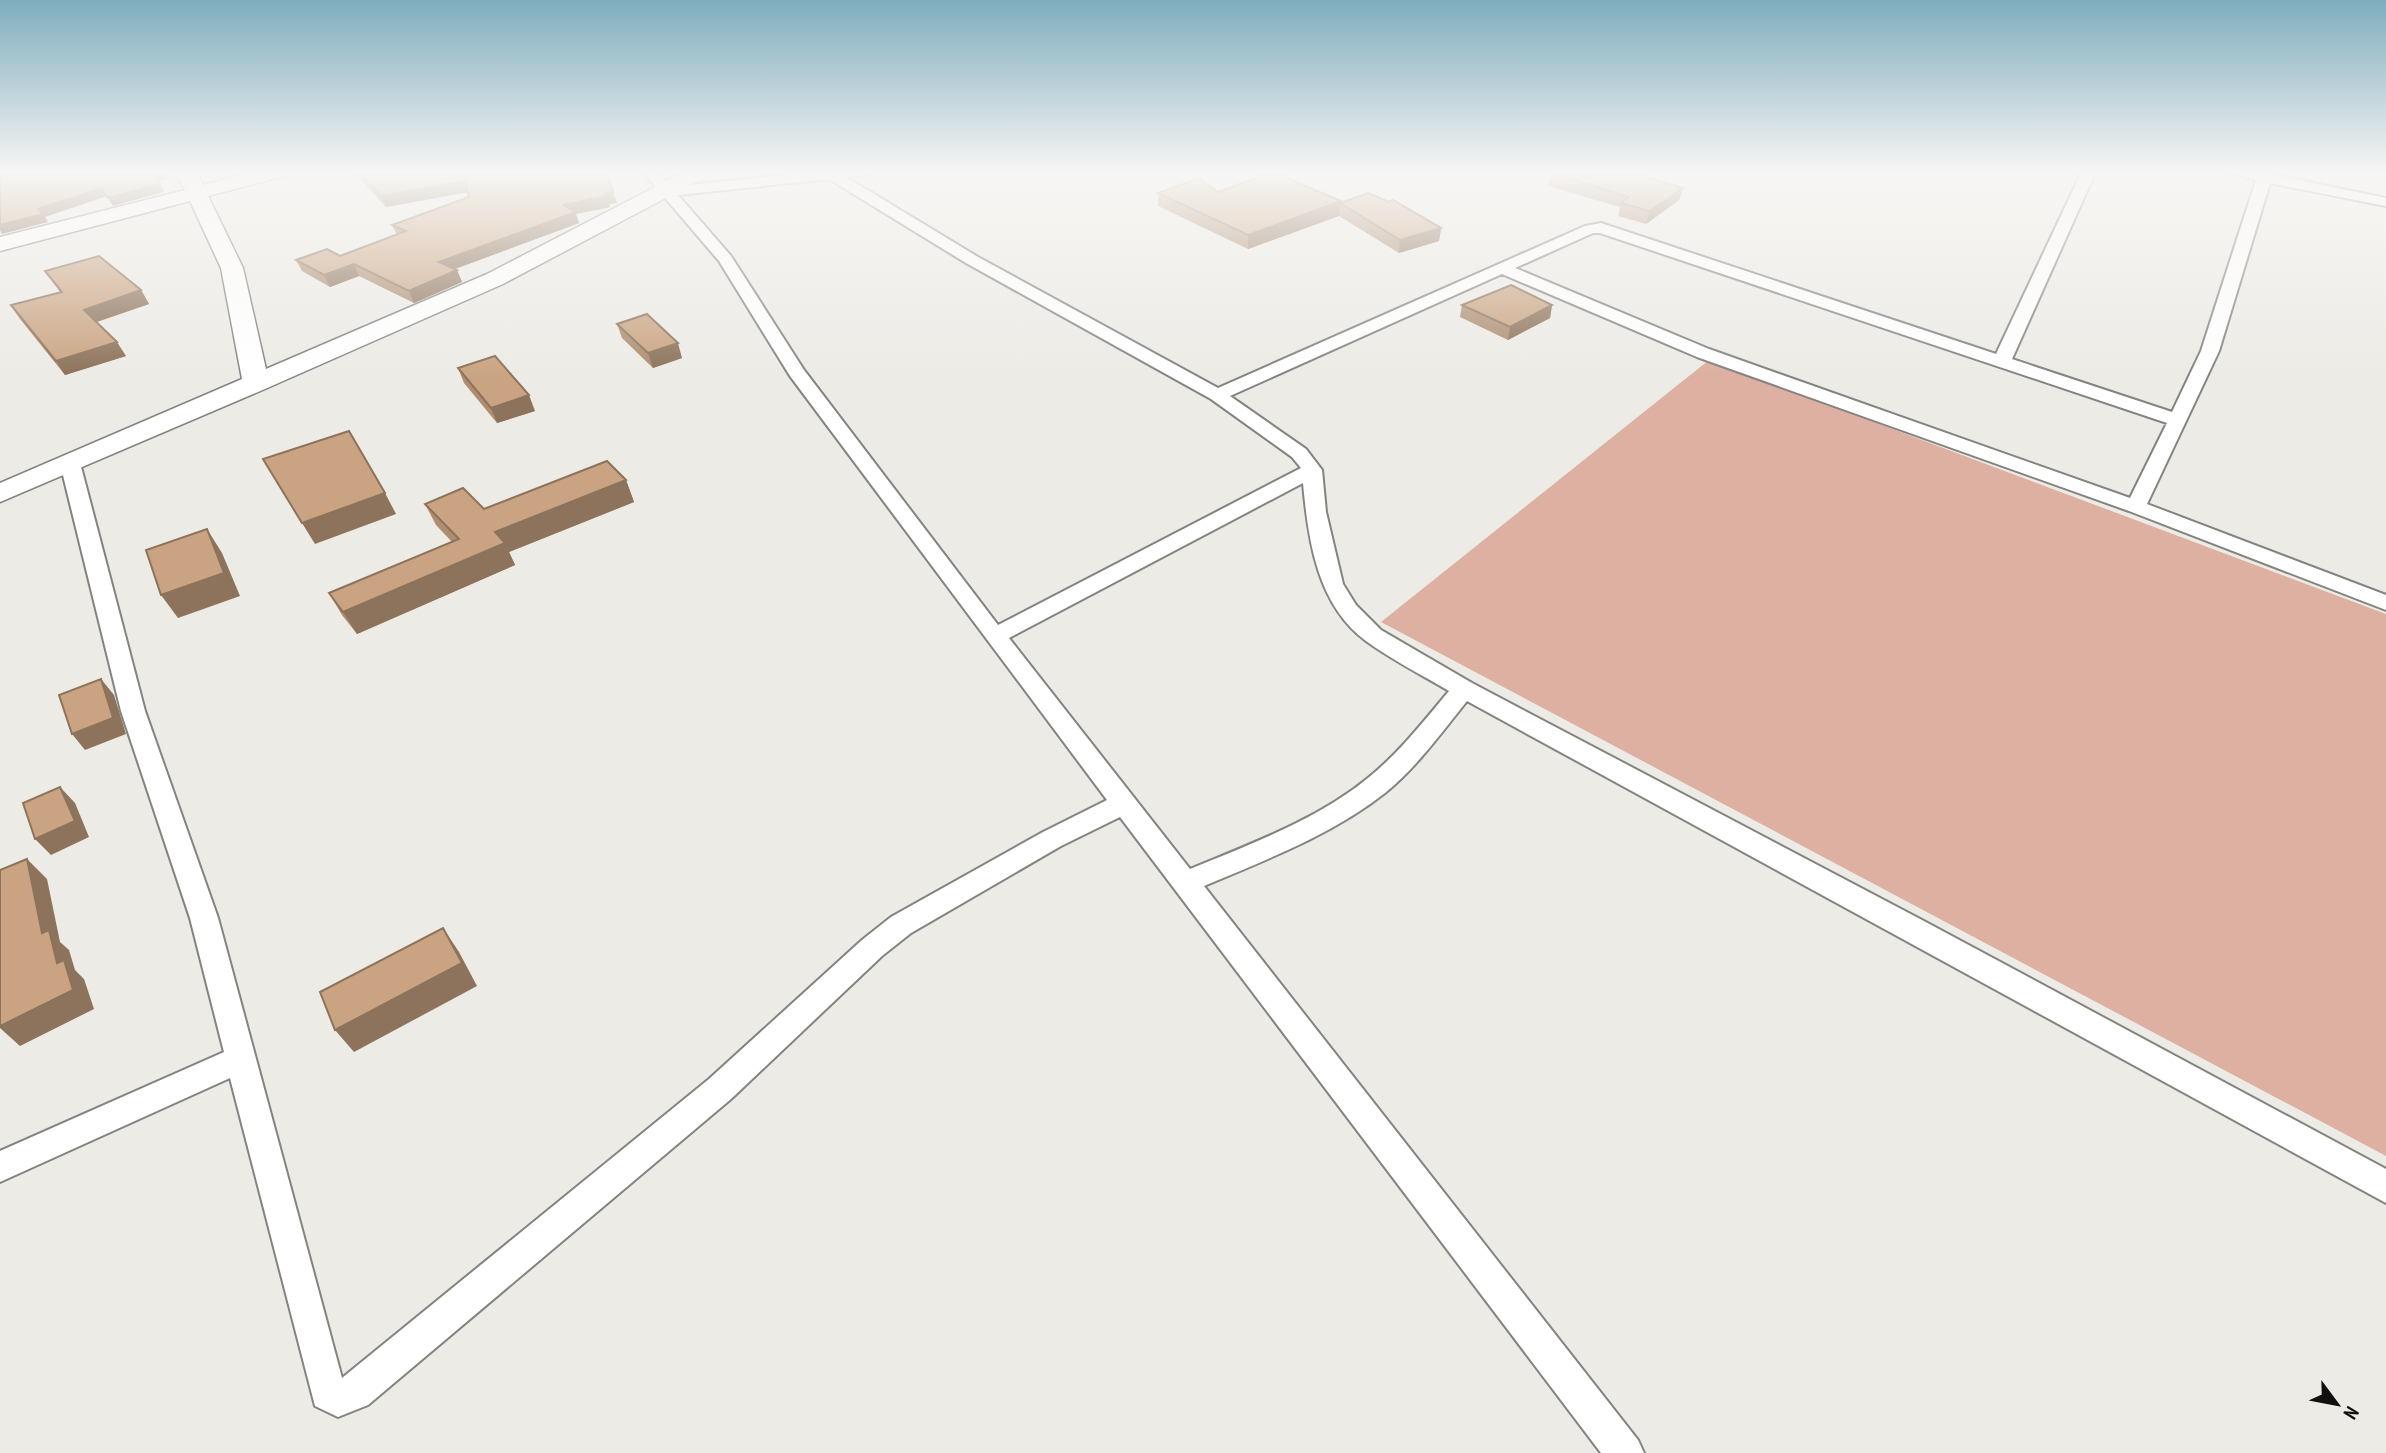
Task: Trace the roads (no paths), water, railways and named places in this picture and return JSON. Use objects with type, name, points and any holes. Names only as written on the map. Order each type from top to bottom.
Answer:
[{"type":"street","points":[[218,239],[232,268],[256,384]]},
{"type":"street","points":[[0,493],[495,279],[574,239]]},
{"type":"street","points":[[707,239],[725,259],[796,372],[995,636],[1625,1453]]},
{"type":"street","points":[[937,239],[1217,395],[1299,453],[1312,470],[1316,512],[1332,584],[1348,610],[1373,635],[1464,689],[1912,928],[2386,1187]]},
{"type":"street","points":[[1217,395],[1568,239]]},
{"type":"street","points":[[1638,239],[2177,420]]},
{"type":"street","points":[[2002,361],[2059,239]]},
{"type":"street","points":[[2136,507],[2210,351],[2245,239]]},
{"type":"street","points":[[1501,268],[1703,353],[2136,507],[2386,603]]},
{"type":"street","points":[[70,463],[133,712],[204,918],[328,1393],[338,1398],[355,1392],[720,1089],[872,947],[901,925],[1052,839],[1124,804]]},
{"type":"street","points":[[995,636],[1312,470]]},
{"type":"street","points":[[1184,883],[1280,842],[1365,794],[1417,746],[1464,689]]},
{"type":"street","points":[[0,1167],[241,1059]]}]
